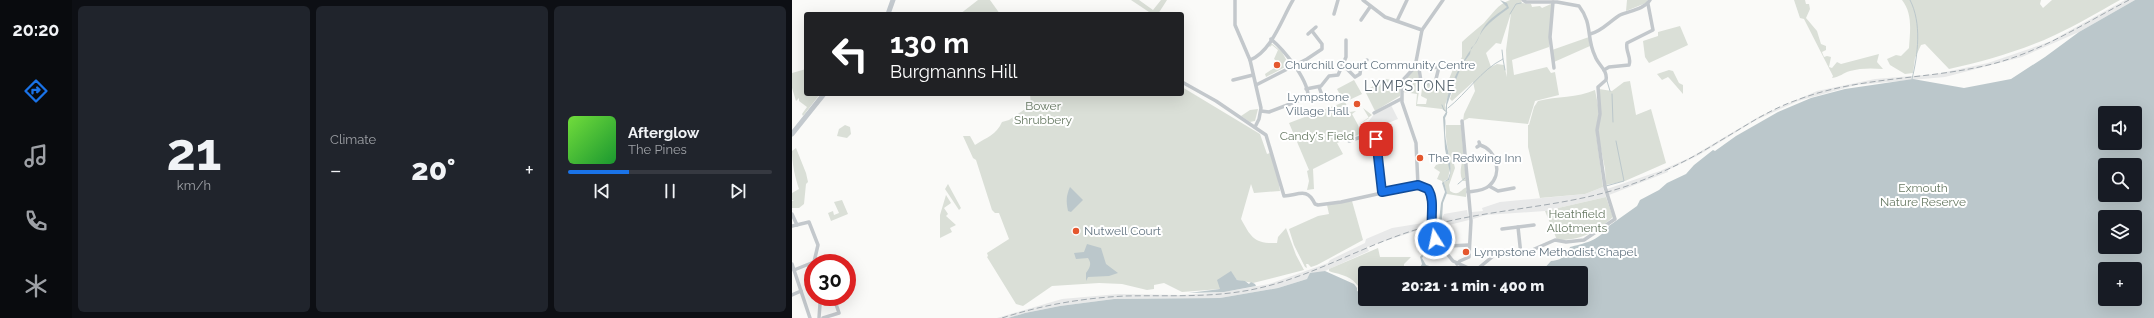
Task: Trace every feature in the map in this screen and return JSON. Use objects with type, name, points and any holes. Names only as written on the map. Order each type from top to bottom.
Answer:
[{"type":"highway","points":[[889,12],[893,0]]},
{"type":"highway","points":[[792,134],[822,96]]},
{"type":"street","points":[[1235,0],[1235,26],[1250,60],[1256,84],[1260,111],[1259,119],[1255,127]]},
{"type":"street","points":[[1250,60],[1254,58],[1271,40],[1281,27],[1293,0]]},
{"type":"street","points":[[1334,14],[1338,0]]},
{"type":"street","points":[[1363,0],[1370,7],[1385,17],[1422,30]]},
{"type":"street","points":[[1397,21],[1407,0]]},
{"type":"street","points":[[1418,185],[1414,136],[1401,99],[1402,81],[1417,68],[1439,67],[1435,83],[1421,81],[1417,68],[1422,30],[1443,0]]},
{"type":"street","points":[[1184,83],[1267,136],[1284,196],[1305,193],[1310,196],[1315,204],[1318,205],[1341,202],[1418,185],[1430,192],[1433,235],[1444,248],[1448,256],[1457,264],[1475,271],[1497,253],[1521,255],[1555,240],[1566,242],[1584,240],[1615,219],[1604,188],[1597,130],[1600,114],[1598,87],[1606,79],[1604,70],[1594,55],[1588,22],[1580,6],[1553,2],[1526,2],[1523,0]]},
{"type":"street","points":[[1604,70],[1630,64],[1626,49],[1627,43],[1653,30],[1648,4],[1650,0]]},
{"type":"street","points":[[1553,2],[1550,37],[1554,68]]},
{"type":"street","points":[[1590,34],[1599,30],[1620,15],[1648,4]]},
{"type":"street","points":[[1361,20],[1370,7]]},
{"type":"street","points":[[1308,34],[1316,28]]},
{"type":"street","points":[[1256,84],[1294,66],[1322,49],[1322,44],[1312,31]]},
{"type":"street","points":[[1260,111],[1269,112],[1303,99],[1308,95],[1294,66],[1282,49],[1271,40]]},
{"type":"street","points":[[1306,89],[1313,86],[1319,87],[1325,83],[1329,76],[1339,77],[1342,64],[1346,57],[1346,40]]},
{"type":"street","points":[[1342,64],[1355,77],[1360,74],[1362,64],[1367,60]]},
{"type":"street","points":[[1232,80],[1253,75]]},
{"type":"street","points":[[1319,87],[1323,98]]},
{"type":"street","points":[[1374,113],[1401,99]]},
{"type":"street","points":[[1457,264],[1469,257],[1470,221],[1462,121]]},
{"type":"street","points":[[792,124],[796,129]]},
{"type":"street","points":[[1349,140],[1373,133],[1376,139],[1382,192]]},
{"type":"street","points":[[1468,192],[1477,191],[1489,186],[1496,174],[1496,161],[1491,152],[1479,145]]},
{"type":"street","points":[[1489,186],[1498,191],[1508,191],[1514,188]]},
{"type":"street","points":[[792,214],[796,224]]},
{"type":"street","points":[[792,226],[809,222],[818,245],[814,262],[794,270]]},
{"type":"street","points":[[1502,228],[1534,225]]},
{"type":"street","points":[[1518,227],[1521,255]]},
{"type":"street","points":[[1444,248],[1449,246],[1469,245]]},
{"type":"street","points":[[1425,253],[1439,254]]},
{"type":"street","points":[[792,264],[810,318]]},
{"type":"street","points":[[792,295],[801,291]]},
{"type":"street","points":[[819,318],[820,306]]},
{"type":"street","points":[[823,318],[839,313],[837,306]]},
{"type":"shaded area","points":[[1500,0],[1507,3],[1509,8],[1489,24],[1479,36],[1489,21],[1507,7]]},
{"type":"shaded area","points":[[2125,0],[2135,0],[2079,32],[2022,57],[1945,77],[1856,85],[1798,101],[1756,120],[1699,155],[1668,170],[1668,172],[1609,195],[1607,189],[1660,171],[1691,157],[1760,116],[1817,91],[1875,79],[1936,74],[1988,63],[2049,42]]},
{"type":"shaded area","points":[[2135,0],[2154,0],[2154,318],[1008,318],[1060,306],[1114,299],[1220,298],[1278,288],[1307,279],[1310,273],[1325,271],[1354,284],[1358,291],[1358,306],[1588,306],[1588,266],[1546,266],[1551,261],[1558,260],[1563,257],[1570,247],[1591,241],[1600,236],[1606,228],[1637,206],[1640,200],[1659,190],[1667,183],[1686,174],[1694,165],[1713,150],[1715,151],[1736,136],[1778,112],[1811,98],[1845,89],[1913,79],[1964,88],[2011,79],[2045,57],[2079,32]]},
{"type":"shaded area","points":[[1471,50],[1470,54],[1462,65],[1455,82],[1447,105],[1447,114],[1445,118],[1445,133],[1451,169],[1449,180],[1444,182],[1447,193],[1443,203],[1442,219],[1448,239],[1445,247],[1446,234],[1439,221],[1441,203],[1445,192],[1442,183],[1448,179],[1450,173],[1445,149],[1443,117],[1446,112],[1446,104],[1451,85],[1461,66]]},
{"type":"shaded area","points":[[1391,105],[1398,119],[1358,135],[1375,113]]},
{"type":"shaded area","points":[[1070,187],[1083,200],[1071,212],[1068,211],[1067,201]]},
{"type":"shaded area","points":[[1603,187],[1606,197],[1545,211],[1486,215],[1473,219],[1472,212],[1483,211],[1482,208],[1500,202],[1585,194]]},
{"type":"shaded area","points":[[1467,210],[1469,220],[1445,226],[1442,219],[1444,214]]},
{"type":"shaded area","points":[[1430,223],[1431,226],[1367,247],[1369,251],[1325,271],[1315,274],[1311,273],[1307,279],[1278,288],[1220,298],[1114,299],[1060,306],[1008,318],[997,318],[1062,299],[1118,294],[1181,295],[1224,292],[1269,284],[1328,263],[1330,260],[1365,243],[1366,239],[1392,228]]},
{"type":"shaded area","points":[[1087,244],[1101,248],[1106,264],[1118,273],[1109,276],[1088,277],[1086,281],[1086,273],[1089,269],[1090,262],[1088,258],[1076,259],[1074,253],[1084,252]]},
{"type":"shaded area","points":[[1424,252],[1425,254],[1422,258],[1426,265],[1429,266],[1421,266],[1422,264],[1420,257]]},
{"type":"shaded area","points":[[1231,271],[1237,280],[1245,281],[1249,284],[1251,282],[1256,286],[1224,292],[1189,293],[1220,289],[1217,280]]},
{"type":"green space","points":[[978,0],[990,0],[999,12],[963,12]]},
{"type":"green space","points":[[1131,0],[1139,0],[1153,10],[1161,0],[1167,0],[1159,12],[1149,12]]},
{"type":"green space","points":[[1510,0],[1521,0],[1522,3],[1531,4],[1532,7],[1540,6],[1542,8],[1551,4],[1549,47],[1512,60],[1514,75],[1547,67],[1551,73],[1555,72],[1559,95],[1535,101],[1528,124],[1469,118],[1463,121],[1464,114],[1475,91],[1473,82],[1452,101],[1450,99],[1456,81],[1454,79],[1445,105],[1446,112],[1442,109],[1416,106],[1417,94],[1403,92],[1403,81],[1415,69],[1418,70],[1420,85],[1417,104],[1426,104],[1427,99],[1421,96],[1423,82],[1444,84],[1449,79],[1456,62],[1459,63],[1462,57],[1462,42],[1484,23],[1498,7]],"holes":[[[1511,13],[1506,50],[1507,77],[1504,65],[1497,64],[1491,67],[1486,53],[1496,43],[1501,44]]]},
{"type":"green space","points":[[1627,0],[1648,0],[1646,3],[1626,11]]},
{"type":"green space","points":[[1794,0],[1805,0],[1806,4],[1809,4],[1810,9],[1806,18],[1817,31],[1821,44],[1826,46],[1826,50],[1822,52],[1824,57],[1831,57],[1829,67],[1832,68],[1837,62],[1841,64],[1879,54],[1877,62],[1883,69],[1858,69],[1832,78],[1833,76],[1804,19],[1800,18]]},
{"type":"green space","points":[[1902,0],[2041,0],[2040,4],[2043,8],[2052,0],[2120,0],[2042,41],[1976,63],[1949,69],[1925,44],[1921,45],[1915,58],[1913,73],[1905,74],[1890,65],[1887,59],[1896,55],[1901,56],[1909,48],[1909,17],[1906,5]]},
{"type":"green space","points":[[1680,26],[1688,45],[1649,63],[1645,57],[1643,41],[1658,36],[1658,32]]},
{"type":"green space","points":[[1589,37],[1590,46],[1554,62],[1552,50]]},
{"type":"green space","points":[[1271,43],[1282,52],[1289,65],[1266,77],[1265,74],[1280,64],[1274,59],[1278,50],[1272,45],[1270,47],[1268,45]]},
{"type":"green space","points":[[804,70],[804,96],[818,96],[803,116],[802,114],[807,107],[799,101],[799,98],[796,101],[792,88],[792,73]]},
{"type":"green space","points":[[1669,70],[1673,71],[1679,83],[1683,85],[1683,94],[1668,77],[1662,80],[1657,74]]},
{"type":"green space","points":[[1385,79],[1400,81],[1400,96],[1375,111],[1365,91]]},
{"type":"green space","name":"Candy's Field","points":[[1354,80],[1362,94],[1345,102],[1350,112],[1356,111],[1352,114],[1360,132],[1358,135],[1337,143],[1343,154],[1313,169],[1314,189],[1307,190],[1309,181],[1307,171],[1309,170],[1289,123],[1344,102],[1337,89]]},
{"type":"green space","points":[[1630,81],[1636,115],[1651,109],[1666,163],[1625,181],[1606,185],[1605,169],[1598,134],[1599,89],[1612,91],[1624,82]]},
{"type":"green space","name":"Bower Shrubbery","points":[[1184,88],[1260,134],[1267,154],[1270,153],[1276,167],[1280,191],[1254,193],[1251,184],[1241,219],[1251,235],[1258,241],[1263,242],[1277,243],[1278,237],[1286,228],[1296,255],[1304,270],[1253,283],[1237,280],[1231,272],[1220,282],[1220,289],[1182,292],[1164,283],[1154,285],[1154,289],[1147,290],[1122,284],[1099,283],[1052,286],[1023,306],[1016,304],[987,257],[987,253],[1009,239],[999,213],[995,213],[992,210],[976,160],[973,158],[963,136],[970,136],[975,145],[994,133],[1002,122],[1009,120],[1031,105],[1030,96],[1184,96]]},
{"type":"green space","points":[[1595,90],[1599,110],[1596,133],[1603,187],[1585,194],[1540,198],[1528,147],[1528,125],[1534,107],[1538,101],[1574,96]]},
{"type":"green space","points":[[1363,108],[1372,115],[1369,117]]},
{"type":"green space","points":[[1258,109],[1255,121],[1250,122],[1241,116],[1250,110]]},
{"type":"green space","points":[[845,125],[850,127],[851,134],[847,138],[837,136],[839,129]]},
{"type":"green space","points":[[1446,125],[1461,125],[1466,181],[1463,181],[1461,176],[1463,159],[1458,153],[1452,156],[1455,168],[1449,185],[1450,191],[1453,193],[1458,193],[1467,187],[1466,197],[1447,194],[1444,182],[1449,180],[1450,161],[1446,139]]},
{"type":"green space","points":[[796,148],[808,182],[806,184],[804,204],[799,208],[792,208],[792,201],[794,200],[792,200],[792,193],[799,189],[792,156],[792,151]]},
{"type":"green space","points":[[1442,157],[1447,159],[1450,168],[1448,179],[1444,181],[1443,185],[1442,181],[1437,179],[1440,172],[1434,168],[1436,165],[1442,163]]},
{"type":"green space","points":[[948,184],[961,208],[959,210],[945,189]]},
{"type":"green space","points":[[946,195],[951,203],[944,208],[948,214],[946,216],[956,225],[950,228],[952,232],[940,238],[940,215]]},
{"type":"green space","name":"Heathfield Allotments","points":[[1606,197],[1613,217],[1594,231],[1581,237],[1557,240],[1545,211]]},
{"type":"green space","points":[[842,200],[848,214],[831,221],[828,213],[833,211],[834,215],[839,213],[834,202]]},
{"type":"green space","points":[[1352,201],[1363,240],[1317,265],[1311,267],[1306,264],[1307,268],[1305,267],[1294,245],[1289,229],[1318,216],[1329,214],[1327,205]]},
{"type":"green space","points":[[1378,248],[1380,257],[1411,257],[1404,264],[1404,266],[1358,266],[1358,285],[1350,278],[1329,271],[1329,269]]},
{"type":"waterway","points":[[1910,0],[1914,9],[1918,39],[1912,79]]},
{"type":"waterway","points":[[1510,14],[1516,4],[1521,3]]},
{"type":"waterway","points":[[1448,108],[1481,75],[1503,59],[1502,50]]},
{"type":"waterway","points":[[1503,59],[1505,70]]},
{"type":"waterway","points":[[1607,81],[1610,91]]},
{"type":"waterway","points":[[1424,84],[1429,85]]},
{"type":"waterway","points":[[1612,94],[1613,122]]},
{"type":"waterway","points":[[1442,105],[1444,110],[1447,112]]},
{"type":"waterway","points":[[1606,186],[1624,181],[1616,141]]},
{"type":"waterway","points":[[1458,184],[1465,178]]},
{"type":"railway","points":[[1002,318],[1047,306],[1094,298],[1125,296],[1188,296],[1234,293],[1250,290],[1296,277],[1384,241],[1429,226],[1612,191],[1638,182],[1679,164],[1786,104],[1843,87],[1960,71],[2004,61],[2059,38],[2129,0]]},
{"type":"place","name":"Churchill Court Community Centre","points":[[1277,65]]},
{"type":"place","name":"Lympstone Village Hall","points":[[1357,104]]},
{"type":"place","name":"The Redwing Inn","points":[[1420,158]]},
{"type":"place","name":"Nutwell Court","points":[[1076,231]]},
{"type":"place","name":"Lympstone Methodist Chapel","points":[[1466,252]]},
{"type":"district","name":"LYMPSTONE","points":[[1410,86]]},
{"type":"route","points":[[1376,139],[1382,192],[1418,185],[1428,189],[1431,197],[1433,235],[1435,239]]},
{"type":"park label","name":"Exmouth Nature Reserve","points":[[1923,195]]}]
